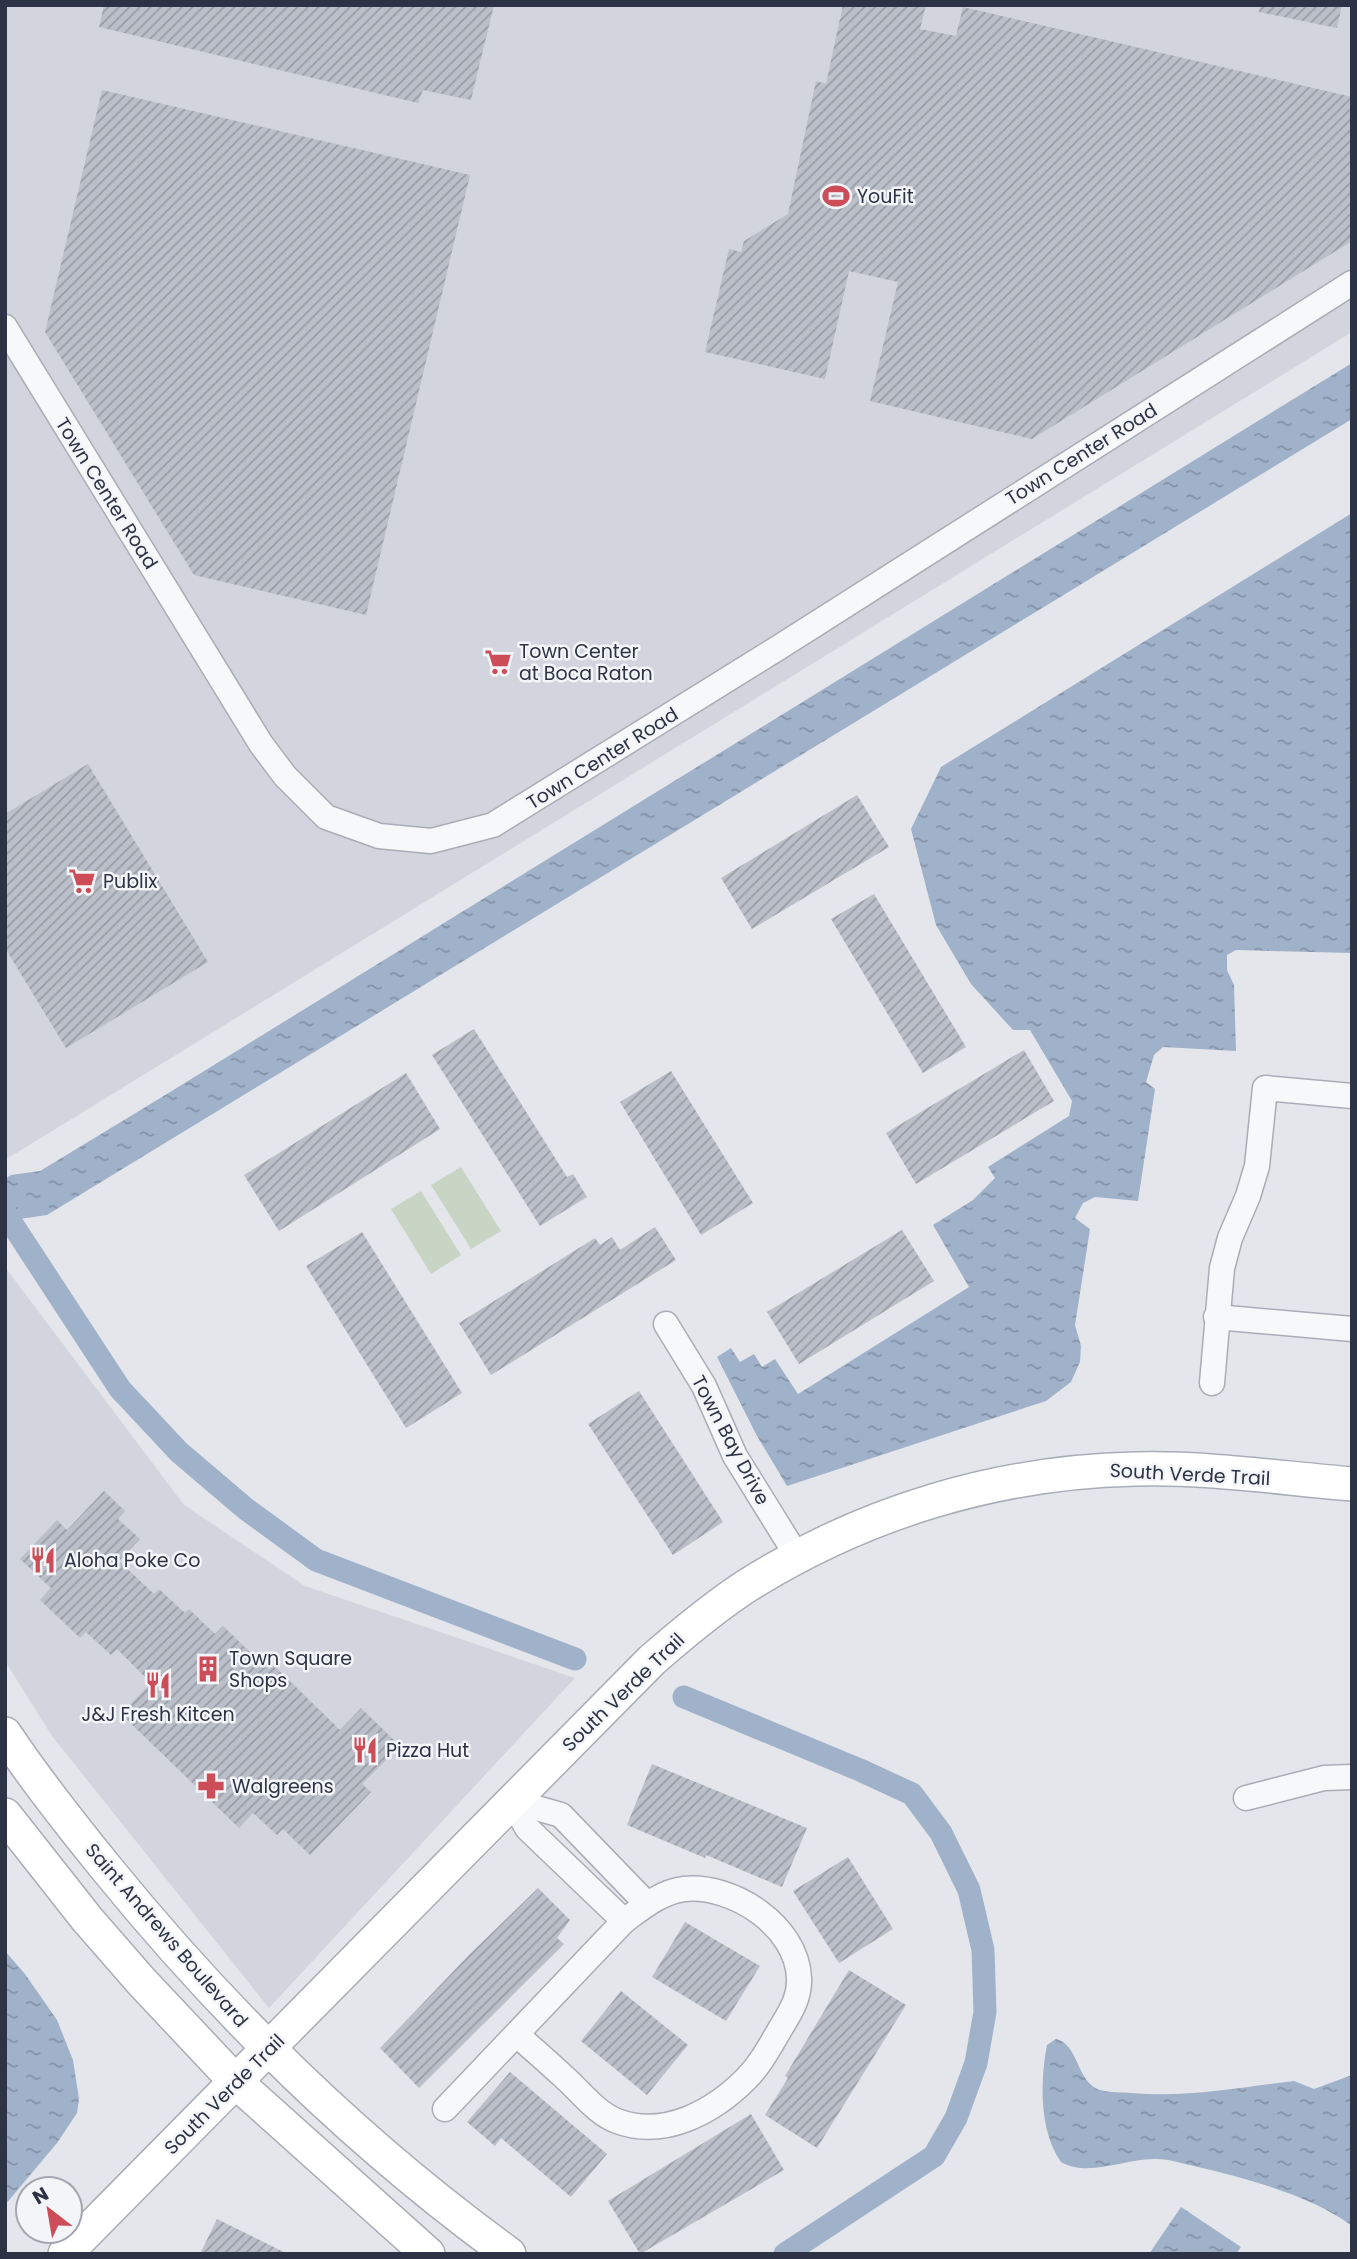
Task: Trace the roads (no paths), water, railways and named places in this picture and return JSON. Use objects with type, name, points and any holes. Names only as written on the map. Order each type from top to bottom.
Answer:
[{"type":"street","name":"Town Center Road","points":[[5,327],[261,744],[285,776],[326,817],[379,836],[431,841],[493,825],[778,648],[1352,283]]},
{"type":"street","points":[[1212,1383],[1216,1317],[1224,1258],[1257,1166],[1265,1088],[1352,1096]]},
{"type":"street","points":[[1216,1317],[1352,1329]]},
{"type":"street","name":"Town Bay Drive","points":[[666,1324],[704,1387],[736,1455],[797,1556]]},
{"type":"street","name":"South Verde Trail","points":[[65,2254],[652,1660],[717,1607],[797,1556],[859,1526],[915,1505],[984,1486],[1076,1472],[1188,1470],[1352,1485]]},
{"type":"street","name":"Saint Andrews Boulevard","points":[[5,1734],[71,1825],[137,1906],[207,1985],[269,2049],[377,2149],[509,2254]]},
{"type":"street","points":[[1246,1798],[1324,1778],[1352,1777]]},
{"type":"street","points":[[512,1801],[561,1815],[647,1904]]},
{"type":"street","points":[[512,1801],[527,1828],[624,1921]]},
{"type":"street","points":[[5,1815],[96,1929],[236,2082],[428,2254]]},
{"type":"street","points":[[445,2109],[624,1921],[667,1893],[683,1889],[713,1891],[745,1904],[779,1930],[793,1949],[799,1972],[797,1996],[765,2055],[747,2078],[726,2097],[701,2113],[681,2121],[660,2127],[629,2125],[601,2112],[517,2035]]},
{"type":"water","points":[[1352,363],[1352,419],[47,1215],[5,1221],[5,1179],[11,1175],[40,1171]]},
{"type":"water","points":[[1352,513],[1352,953],[1236,950],[1227,955],[1227,970],[1234,985],[1236,1051],[1163,1047],[1154,1055],[1146,1082],[1155,1089],[1138,1201],[1095,1197],[1083,1203],[1075,1218],[1090,1229],[1075,1325],[1081,1346],[1080,1362],[1071,1382],[1046,1401],[787,1486],[757,1436],[717,1357],[731,1348],[740,1362],[754,1354],[762,1367],[775,1359],[798,1394],[969,1287],[933,1225],[973,1200],[995,1178],[988,1167],[1069,1116],[1072,1101],[1030,1030],[1013,1030],[971,984],[936,925],[911,829],[941,767]]},
{"type":"water","points":[[5,1951],[25,1974],[57,2020],[73,2060],[79,2099],[77,2113],[57,2143],[30,2175],[14,2175],[14,2194],[5,2205]]},
{"type":"water","points":[[1056,2039],[1069,2048],[1092,2086],[1108,2092],[1193,2093],[1294,2081],[1314,2089],[1352,2075],[1352,2226],[1318,2206],[1278,2189],[1177,2162],[1144,2159],[1083,2168],[1061,2162],[1049,2136],[1043,2105],[1047,2045]]},
{"type":"water","points":[[1181,2207],[1241,2247],[1236,2254],[1149,2254]]},
{"type":"waterway","points":[[5,1213],[120,1389],[179,1452],[246,1509],[316,1560],[575,1659]]},
{"type":"waterway","points":[[684,1697],[912,1794],[941,1833],[969,1890],[983,1950],[985,2012],[976,2063],[956,2118],[934,2156],[785,2254]]},
{"type":"place","name":"YouFit","points":[[836,196]]},
{"type":"place","name":"Town Center at Boca Raton","points":[[498,662]]},
{"type":"place","name":"Publix","points":[[82,881]]},
{"type":"place","name":"Aloha Poke Co","points":[[43,1560]]},
{"type":"place","name":"Town Square Shops","points":[[208,1669]]},
{"type":"place","name":"J&J Fresh Kitcen","points":[[158,1685]]},
{"type":"place","name":"Pizza Hut","points":[[365,1750]]},
{"type":"place","name":"Walgreens","points":[[211,1786]]}]
